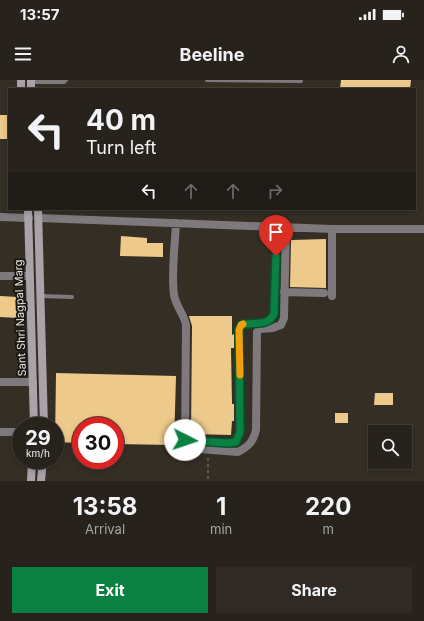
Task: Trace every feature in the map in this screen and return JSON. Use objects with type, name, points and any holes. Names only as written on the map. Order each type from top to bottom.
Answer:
[{"type":"main road","name":"Sant Shri Nagpal Marg","points":[[28,213],[34,417]]},
{"type":"main road","name":"Sant Shri Nagpal Marg","points":[[38,213],[44,417]]},
{"type":"main road","points":[[31,481],[32,469]]},
{"type":"main road","points":[[41,481],[42,469]]},
{"type":"street","points":[[0,217],[28,213]]},
{"type":"street","points":[[38,213],[176,223],[286,226],[332,229],[424,229]]},
{"type":"street","points":[[176,223],[174,296],[178,310],[186,321],[185,440],[187,448],[238,452],[254,440],[256,423],[257,332],[259,329],[273,328],[281,325],[284,318],[286,226]]},
{"type":"street","points":[[185,440],[227,443],[236,442],[240,432],[239,330],[241,325],[266,323],[271,320],[274,314],[276,226]]},
{"type":"street","points":[[332,229],[332,296]]},
{"type":"street","points":[[0,276],[29,276]]},
{"type":"street","points":[[284,292],[324,293]]},
{"type":"street","points":[[0,382],[33,382]]},
{"type":"street","points":[[0,432],[12,432]]},
{"type":"lane","points":[[31,84],[64,82],[66,80]]},
{"type":"lane","points":[[207,80],[301,81]]},
{"type":"lane","points":[[41,296],[72,297]]},
{"type":"path","points":[[208,450],[208,481]]},
{"type":"building","points":[[341,80],[411,80],[410,88],[340,88]]},
{"type":"building","points":[[0,115],[8,115],[8,139],[0,139]]},
{"type":"building","points":[[121,236],[147,238],[147,243],[163,243],[163,257],[120,256]]},
{"type":"building","points":[[326,239],[326,288],[290,287],[291,240]]},
{"type":"building","points":[[0,296],[18,297],[18,318],[0,317]]},
{"type":"building","points":[[189,316],[232,316],[234,348],[231,348],[232,404],[234,404],[234,421],[232,421],[231,435],[191,434],[192,326]]},
{"type":"building","points":[[56,373],[176,376],[174,445],[124,444],[124,417],[72,417],[72,443],[64,442],[64,417],[55,417]]},
{"type":"building","points":[[375,393],[393,393],[393,405],[374,405]]},
{"type":"building","points":[[335,413],[348,413],[348,423],[335,423]]},
{"type":"slow traffic","points":[[240,375],[239,330],[243,324]]},
{"type":"route","points":[[185,440],[227,443],[236,442],[240,432],[239,330],[241,325],[245,323],[266,323],[271,320],[274,314],[276,256]]}]
